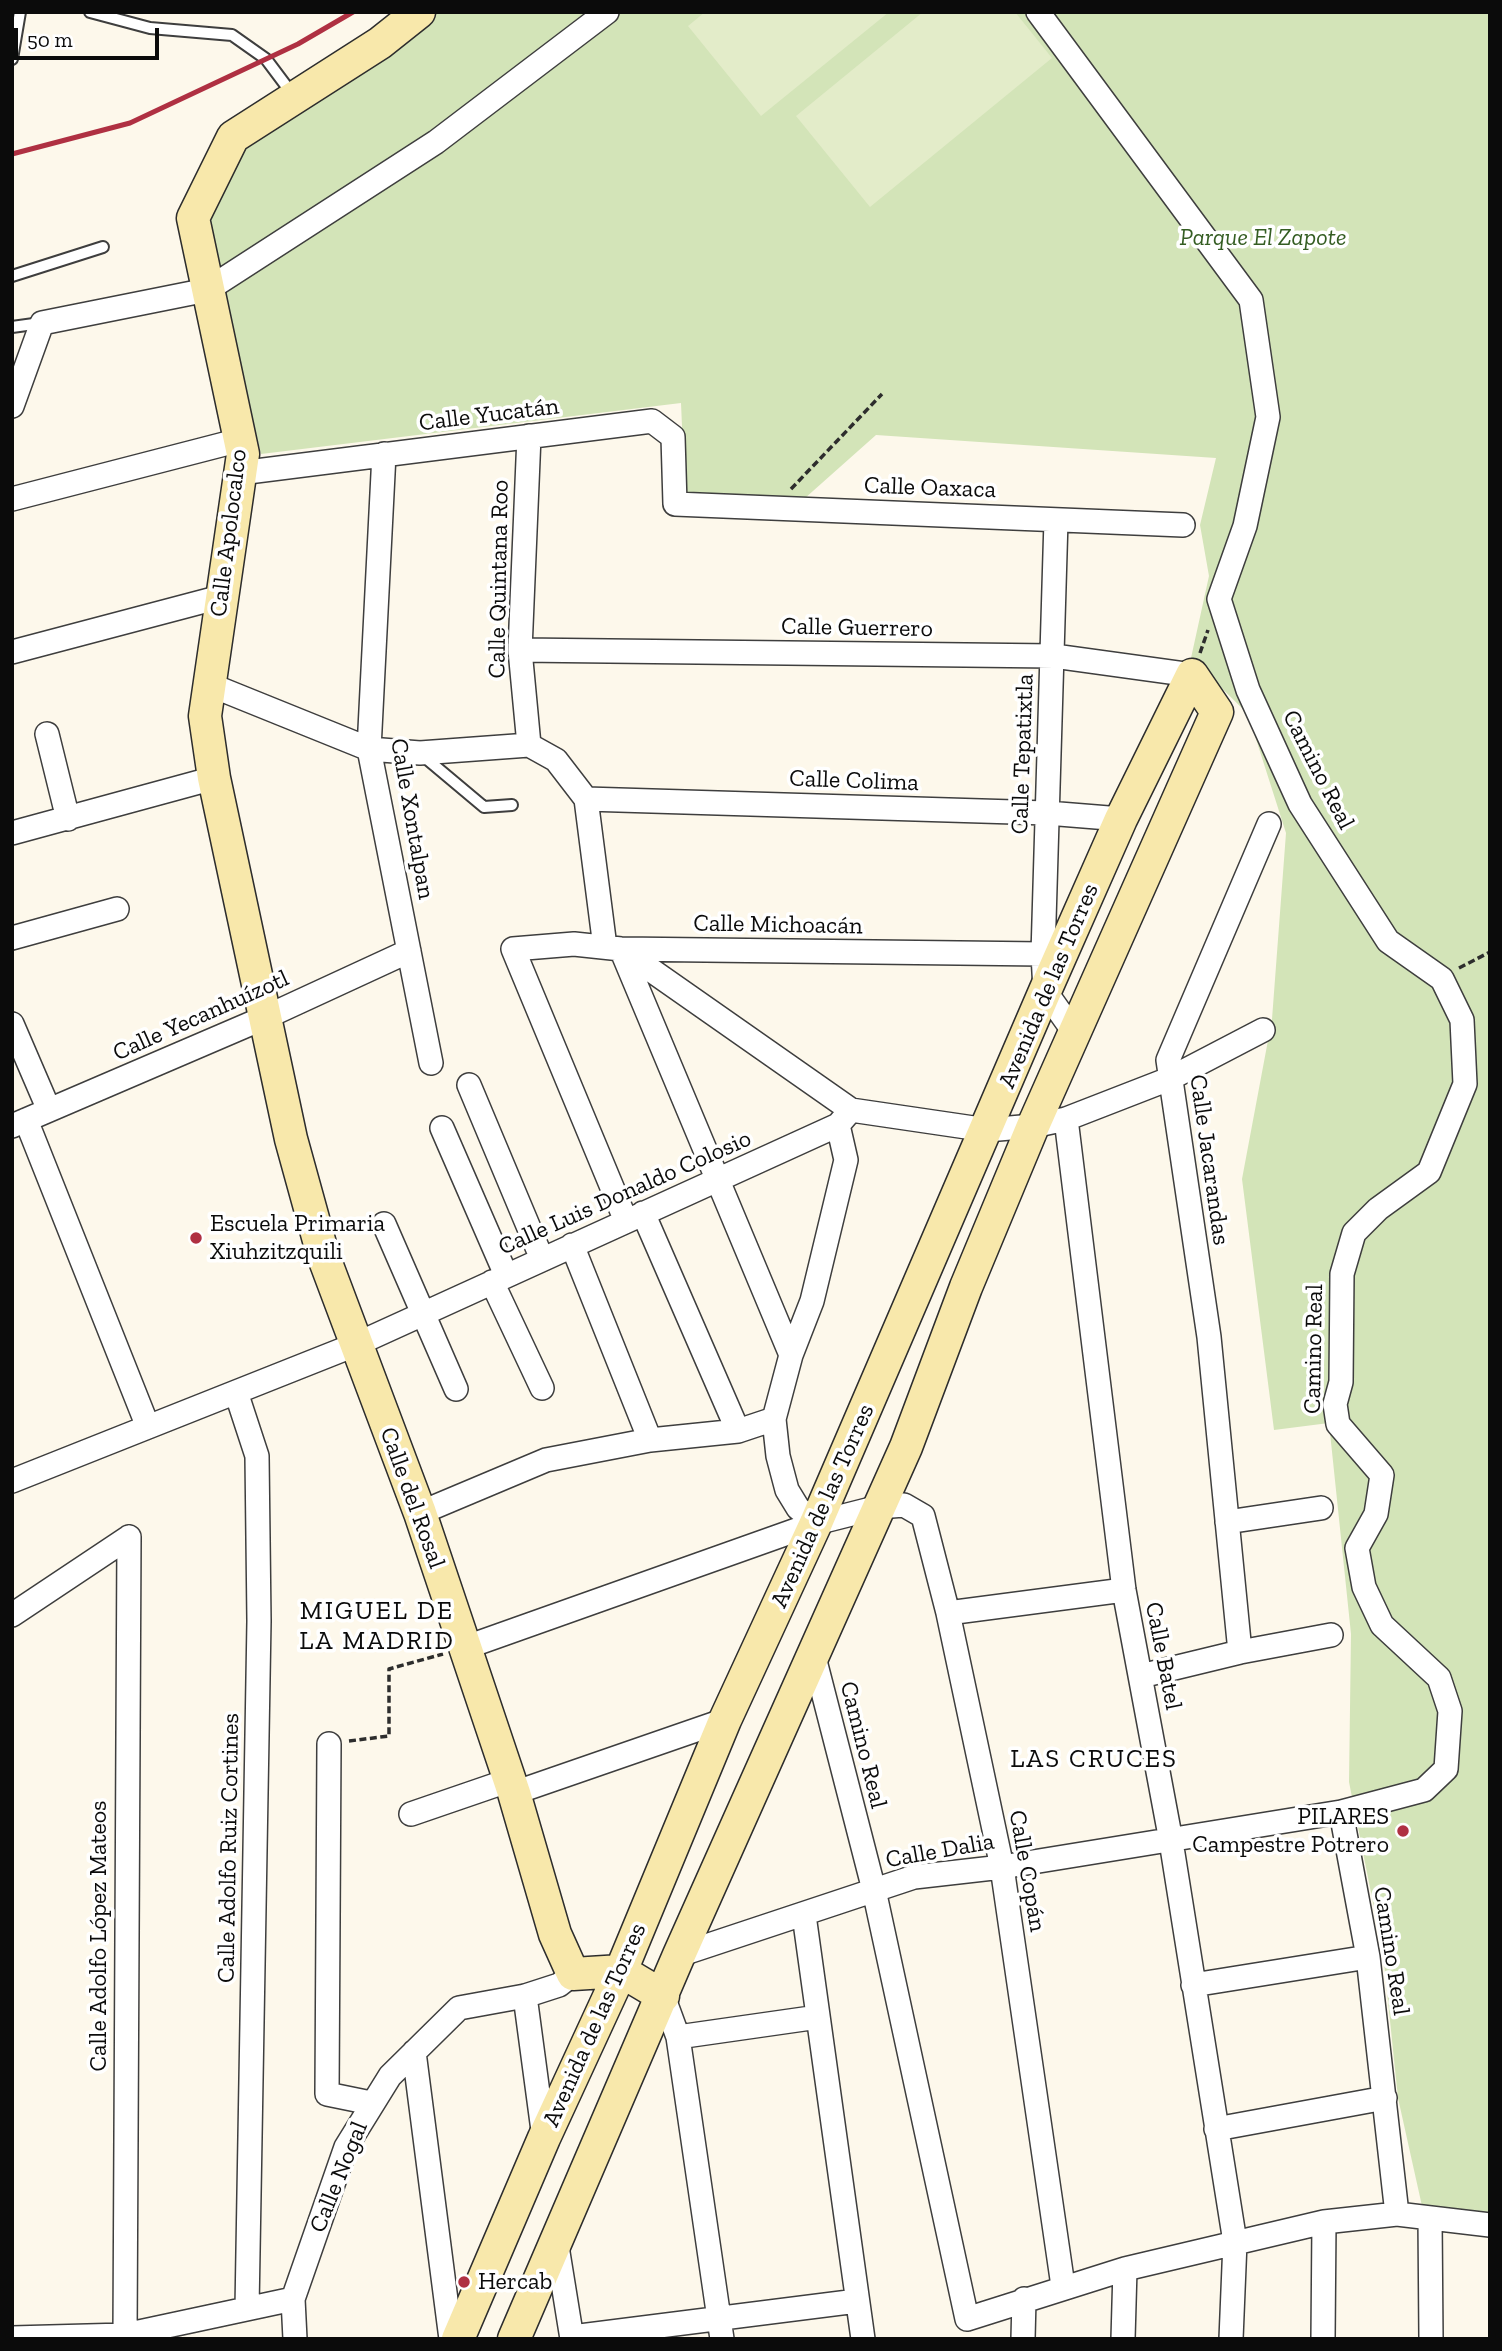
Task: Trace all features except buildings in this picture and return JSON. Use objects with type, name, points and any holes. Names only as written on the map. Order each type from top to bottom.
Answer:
[{"type":"street","name":"Calle Apolocalco","points":[[266,1017],[214,778],[205,716],[240,472],[240,440],[193,218],[233,137],[380,43],[419,12]]},
{"type":"street","points":[[12,405],[42,323],[207,290],[436,142],[607,12]]},
{"type":"street","points":[[1038,12],[1251,300],[1268,418],[1245,526],[1219,599]]},
{"type":"street","name":"Calle Yucatán","points":[[240,472],[652,421],[673,437],[675,504]]},
{"type":"street","name":"Calle Quintana Roo","points":[[529,436],[520,650],[529,745]]},
{"type":"street","points":[[12,499],[240,440]]},
{"type":"street","name":"Calle Xontalpan","points":[[384,454],[369,749],[431,1063]]},
{"type":"street","name":"Calle Oaxaca","points":[[675,504],[1183,524]]},
{"type":"street","name":"Calle Tepatixtla","points":[[1045,990],[1043,954],[1056,520]]},
{"type":"street","points":[[12,652],[224,596]]},
{"type":"street","name":"Camino Real","points":[[1219,599],[1248,690],[1300,804],[1388,941],[1442,979],[1462,1020],[1465,1084],[1429,1172],[1378,1209],[1354,1233],[1342,1274],[1341,1382],[1335,1404],[1338,1424],[1382,1475],[1376,1514],[1357,1548],[1364,1587],[1382,1625],[1439,1678],[1450,1711],[1446,1769],[1424,1790],[1341,1812],[1368,1957],[1397,2214]]},
{"type":"street","name":"Calle Guerrero","points":[[520,650],[1054,656],[1192,675]]},
{"type":"street","name":"Avenida de las Torres","points":[[458,2339],[544,2138],[621,1971],[725,1720],[816,1524],[1045,990],[1121,818],[1192,675],[1217,712],[1033,1126],[966,1287],[906,1447],[679,1955],[514,2339]]},
{"type":"street","points":[[208,684],[369,749],[420,753],[529,745],[556,760],[586,799],[613,948],[720,1181],[791,1355]]},
{"type":"street","points":[[47,733],[68,820]]},
{"type":"street","points":[[12,833],[68,820],[214,778]]},
{"type":"street","name":"Calle Colima","points":[[586,799],[1047,813],[1121,818]]},
{"type":"street","name":"Calle Jacarandas","points":[[1240,1652],[1209,1337],[1168,1060],[1269,824]]},
{"type":"street","points":[[12,938],[117,909]]},
{"type":"street","name":"Calle Michoacán","points":[[635,1217],[513,949],[574,944],[613,948],[1043,954]]},
{"type":"street","points":[[613,948],[844,1118],[987,1130],[1033,1126],[1066,1119],[1169,1079],[1263,1030]]},
{"type":"street","name":"Calle Yecanhuízotl","points":[[19,1123],[266,1017],[409,950]]},
{"type":"street","points":[[1045,990],[1074,1032]]},
{"type":"street","name":"Calle del Rosal","points":[[266,1017],[291,1139],[323,1255],[419,1513],[512,1787],[555,1934],[573,1973]]},
{"type":"street","points":[[12,1024],[49,1110]]},
{"type":"street","points":[[469,1086],[542,1259]]},
{"type":"street","points":[[816,1524],[798,1508],[787,1490],[778,1456],[774,1419],[791,1355],[812,1301],[846,1160],[844,1118]]},
{"type":"street","name":"Calle Luis Donaldo Colosio","points":[[12,1481],[357,1344],[572,1245],[720,1181],[844,1118]]},
{"type":"street","name":"Calle Batel","points":[[1066,1119],[1124,1590],[1171,1841],[1236,2242],[1231,2339]]},
{"type":"street","points":[[19,1123],[148,1427]]},
{"type":"street","points":[[442,1128],[542,1388]]},
{"type":"street","points":[[635,1217],[738,1431]]},
{"type":"street","points":[[384,1224],[456,1389]]},
{"type":"street","points":[[572,1245],[650,1440]]},
{"type":"street","name":"Calle Adolfo Ruiz Cortines","points":[[236,1392],[257,1456],[259,1621],[247,2308]]},
{"type":"street","points":[[419,1513],[546,1460],[650,1440],[738,1431],[774,1419]]},
{"type":"street","name":"Calle Copán","points":[[879,1507],[904,1505],[923,1516],[948,1613],[1002,1867],[1063,2286]]},
{"type":"street","points":[[464,1648],[816,1524],[879,1507]]},
{"type":"street","points":[[1227,1522],[1321,1508]]},
{"type":"street","name":"Calle Adolfo López Mateos","points":[[12,1615],[129,1537],[125,2335]]},
{"type":"street","points":[[948,1613],[1124,1590]]},
{"type":"street","points":[[1141,1676],[1331,1634]]},
{"type":"street","name":"Camino Real","points":[[813,1653],[874,1890],[965,2329],[1024,2299],[1063,2286],[1324,2222],[1397,2214],[1490,2225]]},
{"type":"street","points":[[411,1814],[512,1787],[725,1720]]},
{"type":"street","points":[[329,1744],[327,2094],[371,2103]]},
{"type":"street","name":"Calle Dalia","points":[[679,1955],[914,1878],[1171,1841],[1341,1812]]},
{"type":"street","points":[[804,1915],[863,2339]]},
{"type":"street","points":[[1193,1985],[1368,1957]]},
{"type":"street","points":[[621,1971],[663,1996],[678,2037],[721,2327]]},
{"type":"street","name":"Calle Nogal","points":[[295,2339],[293,2298],[346,2147],[390,2076],[459,2008],[525,1996],[559,1985],[573,1973],[621,1971]]},
{"type":"street","points":[[525,1996],[544,2138]]},
{"type":"street","points":[[678,2037],[817,2017]]},
{"type":"street","points":[[414,2052],[451,2339]]},
{"type":"street","points":[[1216,2129],[1385,2098]]},
{"type":"street","points":[[1430,2218],[1431,2339]]},
{"type":"street","points":[[1323,2339],[1324,2222]]},
{"type":"street","points":[[556,2237],[572,2338],[721,2327],[858,2301]]},
{"type":"street","points":[[1123,2339],[1125,2269]]},
{"type":"street","points":[[12,2338],[166,2332],[247,2308],[293,2298]]},
{"type":"street","points":[[1023,2339],[1024,2299]]},
{"type":"lane","points":[[12,59],[20,12]]},
{"type":"lane","points":[[90,12],[150,28],[232,35],[266,59],[295,97]]},
{"type":"lane","points":[[12,276],[103,247]]},
{"type":"lane","points":[[12,327],[42,323]]},
{"type":"lane","points":[[420,753],[484,807],[512,804]]},
{"type":"path","points":[[773,508],[882,394]]},
{"type":"path","points":[[1192,675],[1219,599]]},
{"type":"path","points":[[1442,979],[1490,952]]},
{"type":"path","points":[[329,1744],[389,1736],[389,1669],[464,1648]]},
{"type":"green space","name":"Parque El Zapote","points":[[435,12],[1490,12],[1490,2216],[1424,2215],[1398,2098],[1383,1953],[1349,1782],[1351,1634],[1329,1423],[1274,1430],[1242,1179],[1272,1019],[1286,833],[1248,714],[1191,658],[1209,576],[1200,525],[1216,458],[876,435],[804,499],[685,497],[681,403],[261,454],[205,220],[238,141],[386,48]]},
{"type":"green space","points":[[705,12],[889,12],[761,116],[688,26]]},
{"type":"green space","points":[[923,12],[1015,12],[1052,58],[870,207],[796,116]]},
{"type":"railway","points":[[12,154],[130,123],[298,44],[353,12]]},
{"type":"place","name":"Escuela Primaria Xiuhzitzquili","points":[[196,1238]]},
{"type":"place","name":"PILARES Campestre Potrero","points":[[1403,1831]]},
{"type":"place","name":"Hercab","points":[[464,2282]]},
{"type":"district","name":"MIGUEL DE LA MADRID","points":[[377,1627]]},
{"type":"district","name":"LAS CRUCES","points":[[1094,1760]]}]
